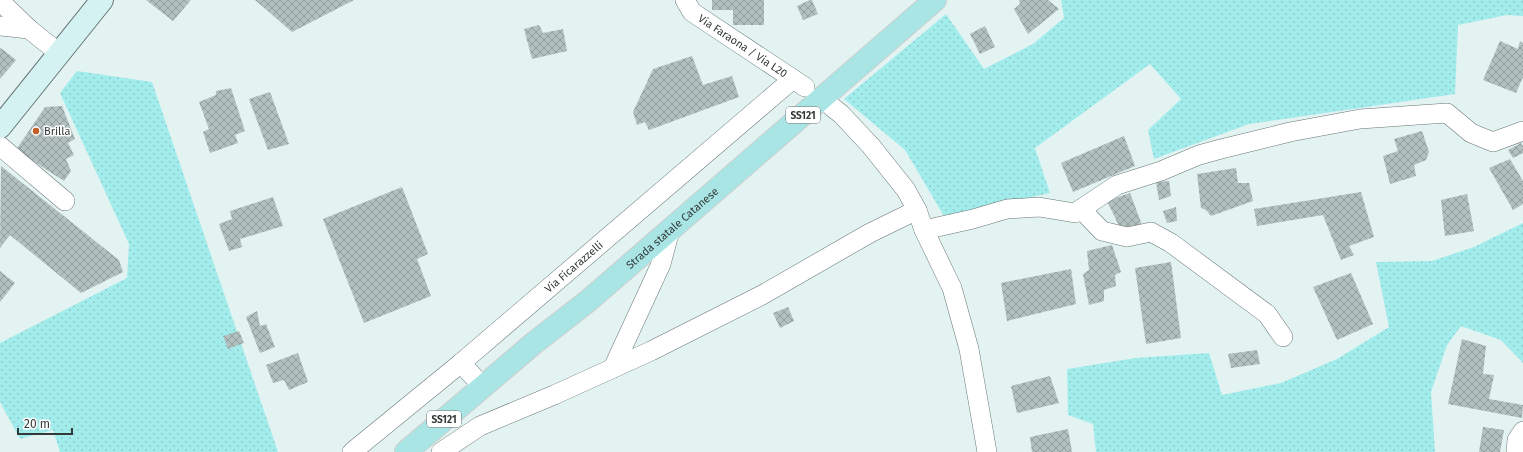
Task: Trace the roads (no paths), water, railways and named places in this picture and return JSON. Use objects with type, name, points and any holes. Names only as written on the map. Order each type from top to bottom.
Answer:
[{"type":"main road","points":[[0,127],[102,0]]},
{"type":"main road","name":"Strada statale Catanese","points":[[406,452],[534,342],[588,301],[935,0]]},
{"type":"street","name":"Via Faraona / Via L20","points":[[685,0],[692,12],[799,83]]},
{"type":"street","points":[[0,1],[59,54]]},
{"type":"street","points":[[0,26],[30,29]]},
{"type":"street","name":"Via Ficarazzelli","points":[[352,452],[461,364],[799,83]]},
{"type":"street","points":[[832,107],[841,114],[871,146],[906,190],[952,288],[969,349],[987,452]]},
{"type":"street","points":[[924,230],[973,219],[1007,209],[1039,207],[1075,213],[1117,185],[1161,171],[1199,155],[1290,132],[1360,120],[1447,113],[1471,133],[1493,142],[1523,131]]},
{"type":"street","points":[[0,146],[65,201]]},
{"type":"street","points":[[1081,209],[1102,231],[1127,237],[1151,232],[1171,243],[1267,314],[1283,337]]},
{"type":"street","points":[[441,452],[480,426],[651,351],[762,295],[870,233],[916,210]]},
{"type":"street","points":[[613,368],[661,264],[670,230]]},
{"type":"street","points":[[461,364],[482,386]]},
{"type":"street","points":[[1516,452],[1517,440],[1523,431]]},
{"type":"place","name":"Brilla","points":[[36,131]]}]
